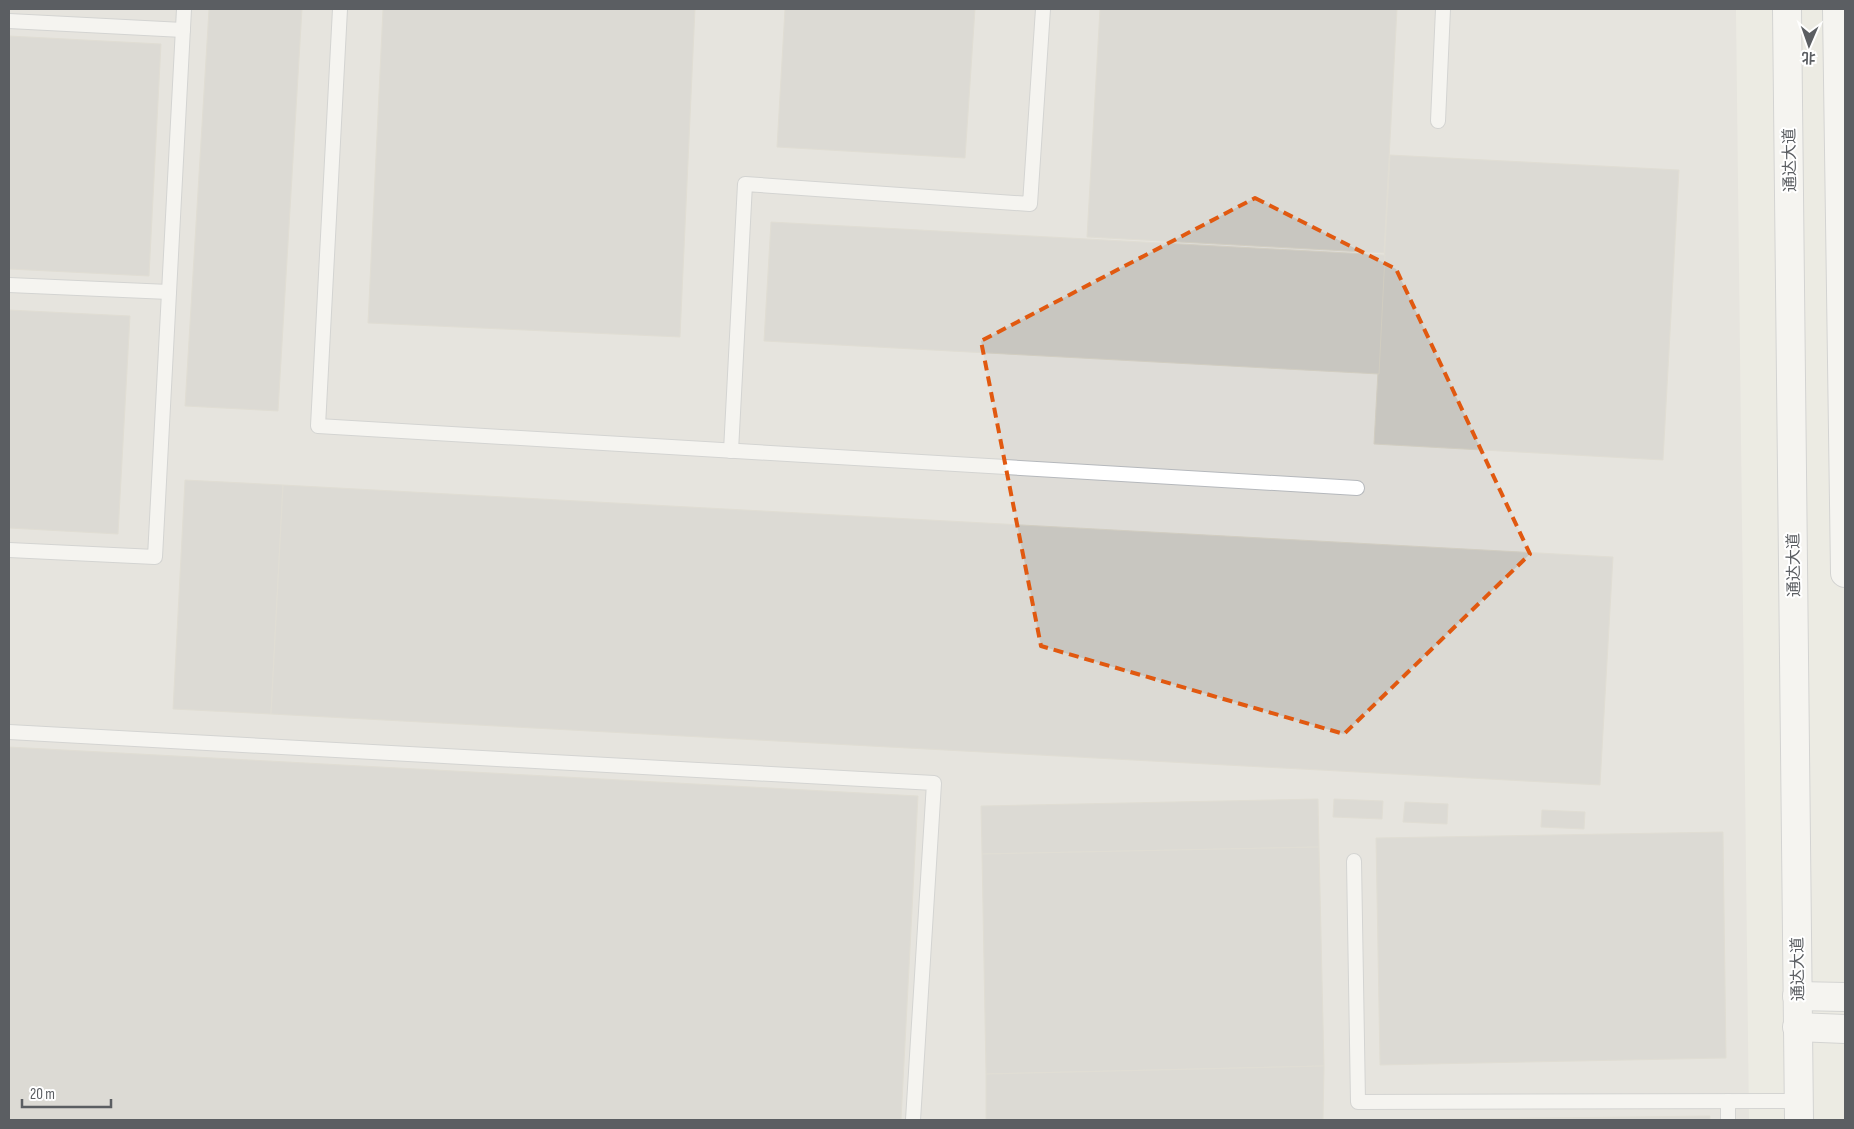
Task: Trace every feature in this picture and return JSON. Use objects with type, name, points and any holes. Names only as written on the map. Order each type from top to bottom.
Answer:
[{"type":"main road","name":"通达大道","points":[[1787,9],[1799,1110]]},
{"type":"main road","points":[[1837,9],[1845,573]]},
{"type":"main road","points":[[1797,996],[1845,997]]},
{"type":"main road","points":[[1797,1027],[1845,1029]]},
{"type":"lane","points":[[9,550],[154,557],[184,9]]},
{"type":"lane","points":[[340,9],[318,426],[1356,488]]},
{"type":"lane","points":[[731,451],[745,184],[1030,204],[1043,9]]},
{"type":"lane","points":[[1438,121],[1443,9]]},
{"type":"lane","points":[[9,21],[183,30]]},
{"type":"lane","points":[[9,285],[169,292]]},
{"type":"lane","points":[[9,732],[934,783],[913,1120]]},
{"type":"lane","points":[[1354,861],[1358,1102],[1728,1101],[1799,1110]]},
{"type":"lane","points":[[1728,1101],[1728,1120]]},
{"type":"highlighted area","points":[[1255,198],[1396,269],[1530,554],[1344,734],[1041,646],[981,341]]},
{"type":"shaded area","points":[[9,9],[1736,9],[1749,1120],[9,1120]]},
{"type":"building","points":[[209,9],[302,9],[278,411],[185,406]]},
{"type":"building","points":[[383,9],[695,9],[680,337],[368,323]]},
{"type":"building","points":[[785,9],[975,9],[965,158],[777,147]]},
{"type":"building","points":[[1100,9],[1397,9],[1384,253],[1087,237]]},
{"type":"building","points":[[9,36],[161,44],[149,276],[9,269]]},
{"type":"building","points":[[1390,155],[1679,170],[1663,460],[1374,444]]},
{"type":"building","points":[[771,222],[1385,255],[1379,374],[764,341]]},
{"type":"building","points":[[9,310],[130,316],[118,534],[9,528]]},
{"type":"building","points":[[185,480],[283,485],[271,714],[173,709]]},
{"type":"building","points":[[283,485],[1613,557],[1600,785],[271,714]]},
{"type":"building","points":[[9,747],[918,796],[901,1120],[9,1120]]},
{"type":"building","points":[[1318,799],[1319,847],[982,854],[981,806]]},
{"type":"building","points":[[1334,799],[1383,801],[1382,819],[1333,817]]},
{"type":"building","points":[[1405,802],[1448,804],[1447,824],[1403,822]]},
{"type":"building","points":[[1542,810],[1585,812],[1584,829],[1541,827]]},
{"type":"building","points":[[1723,832],[1726,1058],[1380,1065],[1376,838]]},
{"type":"building","points":[[1319,847],[1324,1066],[986,1074],[982,854]]},
{"type":"building","points":[[1324,1066],[1323,1120],[986,1120],[986,1074]]},
{"type":"building","points":[[1710,1116],[1710,1120],[1375,1120]]}]
